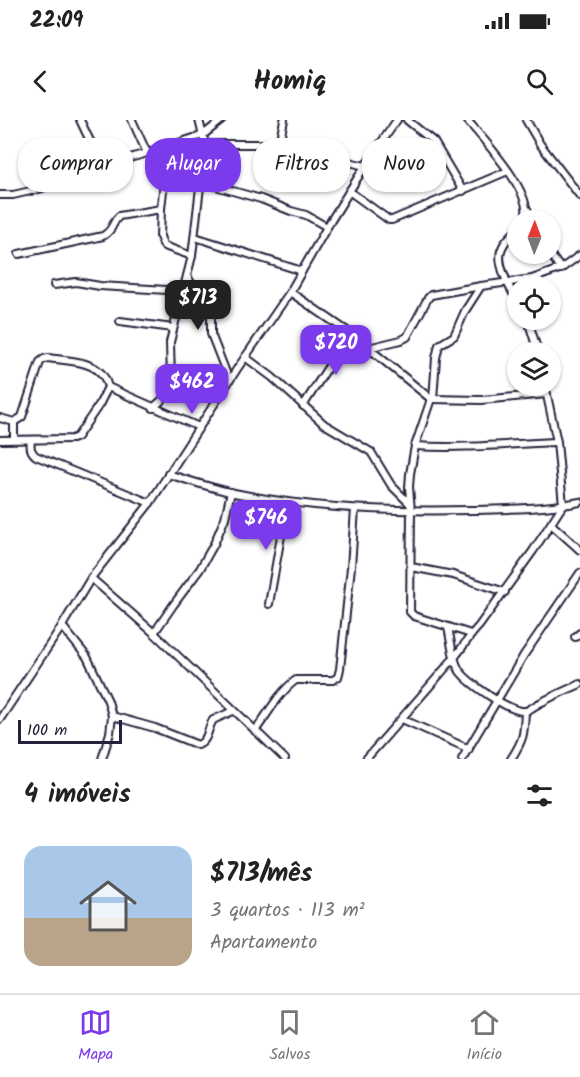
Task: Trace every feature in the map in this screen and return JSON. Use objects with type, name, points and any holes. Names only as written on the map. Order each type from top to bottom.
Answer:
[{"type":"street","points":[[80,120],[89,138]]},
{"type":"street","points":[[132,120],[145,149]]},
{"type":"street","points":[[199,120],[204,138]]},
{"type":"street","points":[[193,138],[203,135],[222,120]]},
{"type":"street","points":[[280,138],[284,120]]},
{"type":"street","points":[[384,138],[397,120]]},
{"type":"street","points":[[406,120],[434,142],[463,191]]},
{"type":"street","points":[[467,120],[508,171],[520,190],[527,208]]},
{"type":"street","points":[[526,120],[540,144],[580,196]]},
{"type":"street","points":[[362,171],[350,191],[389,220],[508,171]]},
{"type":"street","points":[[0,195],[26,192]]},
{"type":"street","points":[[163,192],[160,237],[164,246],[192,256]]},
{"type":"street","points":[[153,408],[169,392],[170,342],[192,256],[200,192]]},
{"type":"street","points":[[235,192],[306,215],[327,227]]},
{"type":"street","points":[[0,720],[91,578],[150,503],[229,380],[290,292],[349,192]]},
{"type":"street","points":[[19,254],[103,236],[110,232],[119,216],[161,209]]},
{"type":"street","points":[[195,237],[302,271]]},
{"type":"street","points":[[507,239],[501,249],[501,264],[507,280]]},
{"type":"street","points":[[541,276],[561,269],[580,255]]},
{"type":"street","points":[[557,264],[561,269]]},
{"type":"street","points":[[187,276],[197,293],[211,307],[211,334],[229,380]]},
{"type":"street","points":[[54,285],[76,282],[182,293]]},
{"type":"street","points":[[368,348],[407,337],[431,295],[507,283]]},
{"type":"street","points":[[471,634],[411,615],[409,487],[415,446],[432,399],[439,345],[454,336],[465,311],[481,286]]},
{"type":"street","points":[[290,292],[350,333],[432,399],[481,400],[525,396]]},
{"type":"street","points":[[120,321],[173,328]]},
{"type":"street","points":[[303,406],[350,333]]},
{"type":"street","points":[[245,357],[272,377],[324,424],[371,452],[391,485],[411,508]]},
{"type":"street","points":[[0,418],[14,422],[22,417],[40,362],[48,358],[80,363],[96,369],[104,376],[108,387],[199,427]]},
{"type":"street","points":[[0,440],[66,440],[77,437],[99,405],[108,387]]},
{"type":"street","points":[[366,759],[479,626],[505,592],[563,506],[557,442],[547,396]]},
{"type":"street","points":[[14,422],[14,439]]},
{"type":"street","points":[[31,440],[30,447],[36,456],[150,503]]},
{"type":"street","points":[[415,446],[479,446],[557,442]]},
{"type":"street","points":[[168,474],[231,492],[287,502],[355,509],[488,510],[563,506],[580,502]]},
{"type":"street","points":[[154,633],[200,569],[214,544],[225,518],[231,492]]},
{"type":"street","points":[[269,604],[287,502]]},
{"type":"street","points":[[255,731],[296,680],[333,680],[338,677],[351,567],[355,509]]},
{"type":"street","points":[[551,525],[580,550]]},
{"type":"street","points":[[411,567],[453,575],[505,592]]},
{"type":"street","points":[[462,759],[524,655],[580,573]]},
{"type":"street","points":[[91,578],[154,633],[285,759]]},
{"type":"street","points":[[62,626],[87,657],[108,701],[112,716],[110,733],[102,759]]},
{"type":"street","points":[[448,627],[454,658],[468,681],[519,711],[528,711],[580,684]]},
{"type":"street","points":[[112,716],[155,728],[198,745],[206,738],[213,720],[233,711]]},
{"type":"street","points":[[511,759],[524,735],[525,711]]},
{"type":"street","points":[[402,719],[469,749]]}]
